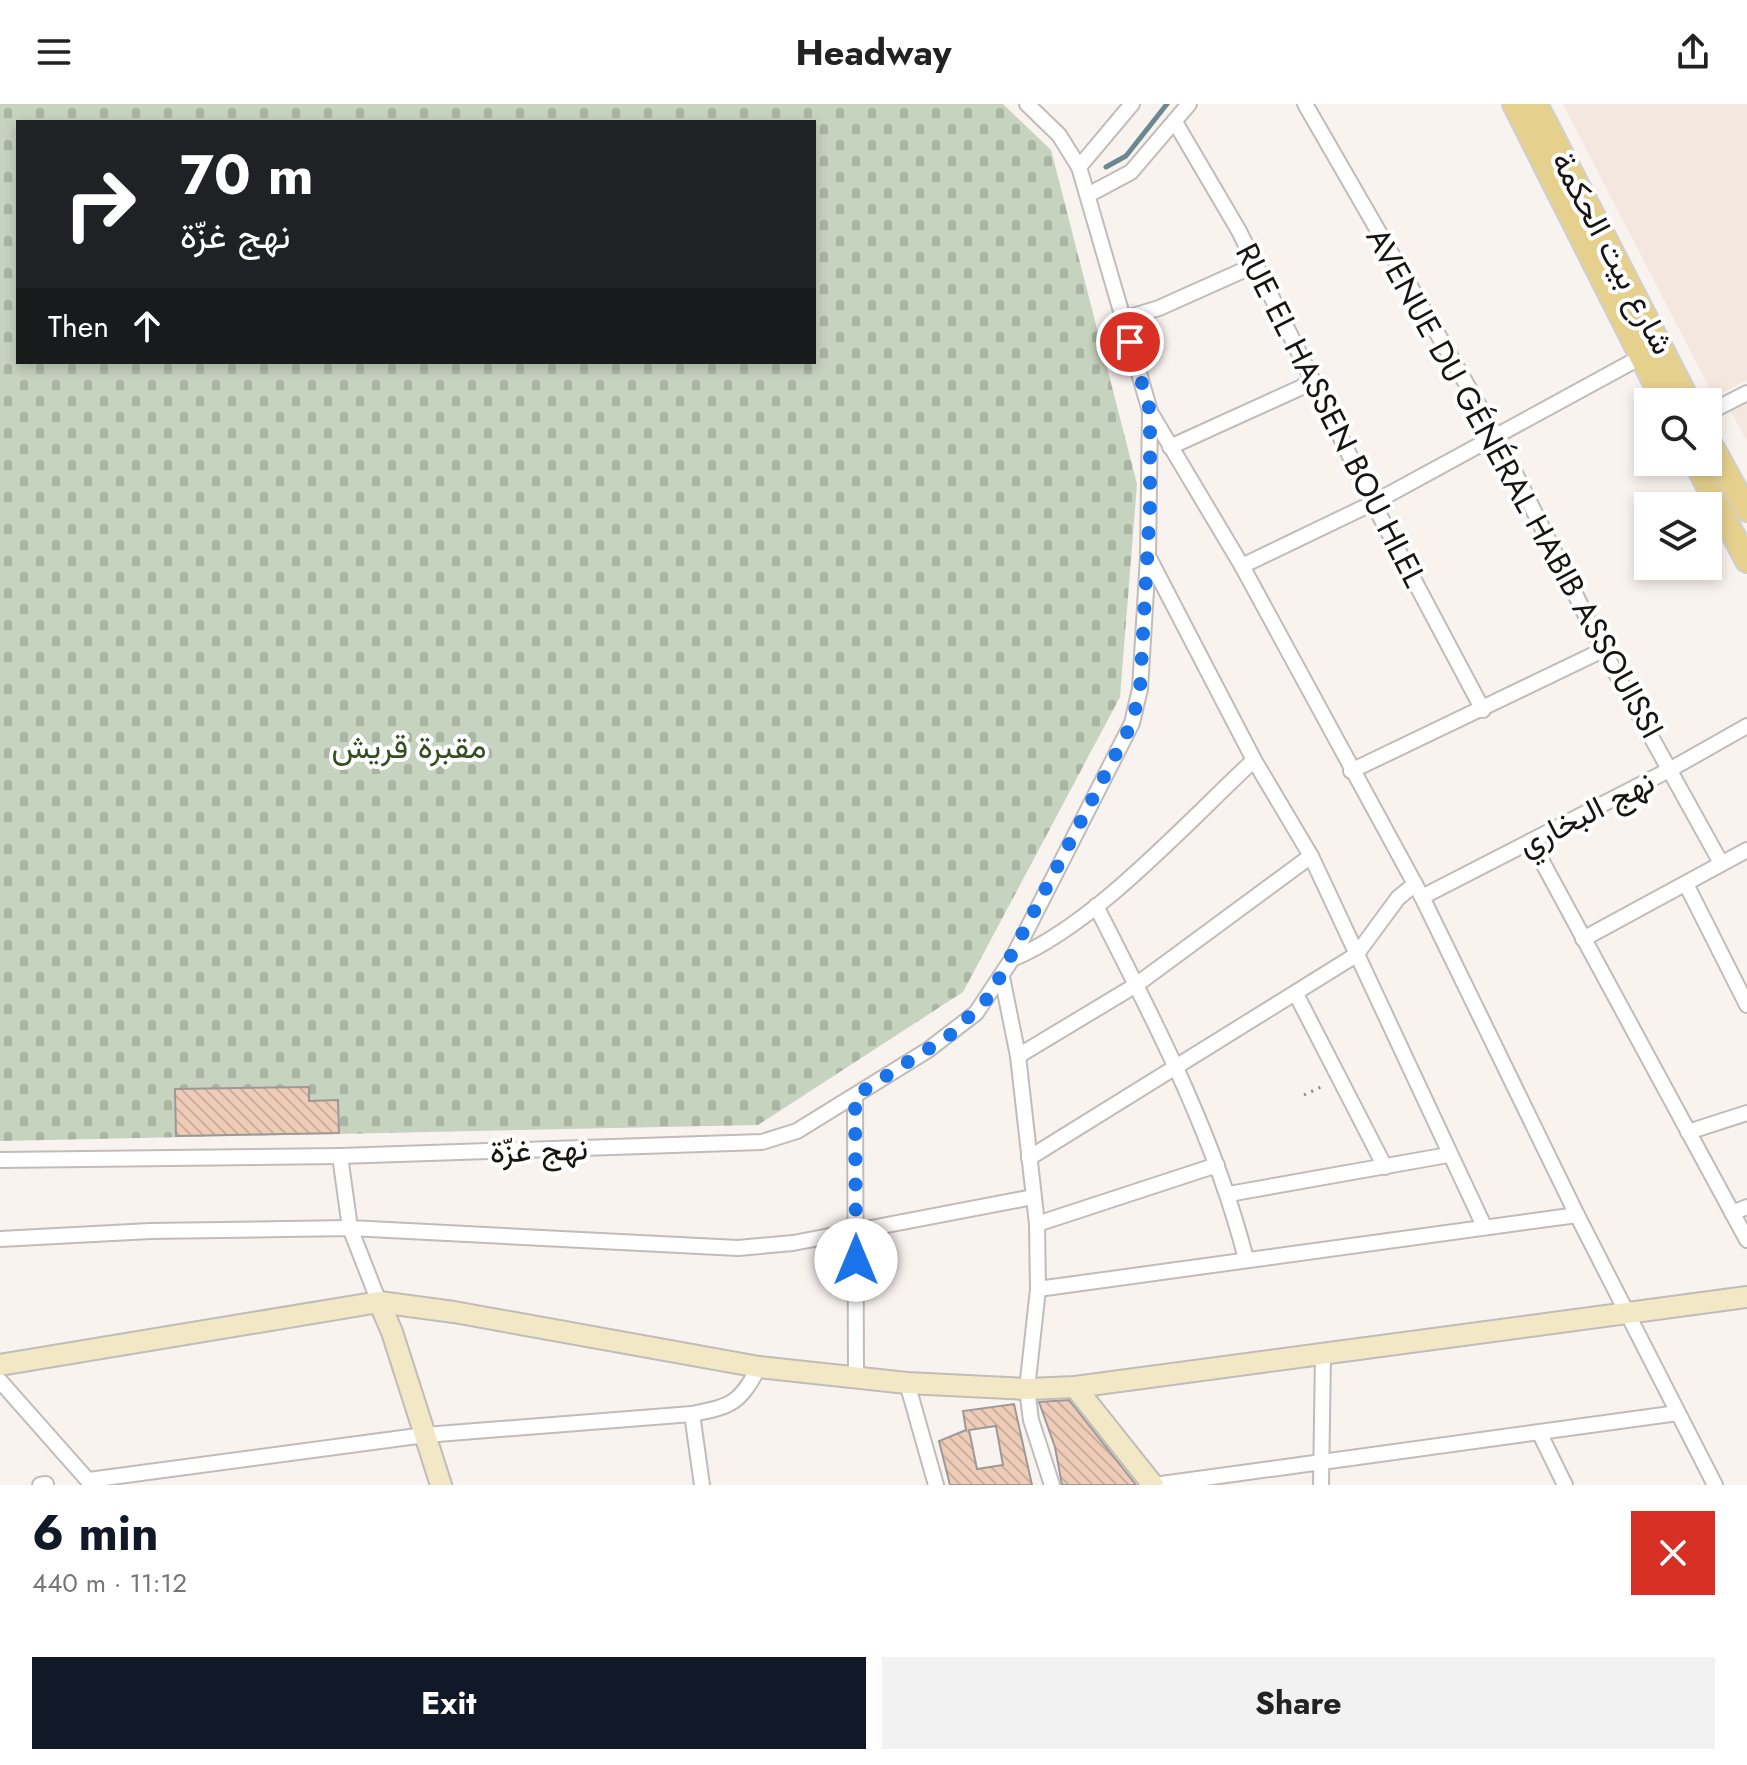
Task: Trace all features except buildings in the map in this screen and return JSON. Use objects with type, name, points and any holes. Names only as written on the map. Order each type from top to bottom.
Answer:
[{"type":"main road","name":"شارع بيت الحكمة","points":[[1514,104],[1681,388]]},
{"type":"main road","name":"شارع بيت الحكمة","points":[[1536,104],[1641,357],[1657,388]]},
{"type":"main road","points":[[1722,457],[1741,482],[1747,510]]},
{"type":"main road","points":[[1702,476],[1747,561]]},
{"type":"main road","points":[[0,1365],[379,1302],[454,1312],[759,1367],[907,1383],[1027,1389],[1075,1387],[1747,1297]]},
{"type":"main road","points":[[379,1302],[441,1485]]},
{"type":"main road","points":[[1075,1387],[1153,1485]]},
{"type":"street","points":[[1027,104],[1059,135],[1079,167],[1150,411],[1242,566],[1351,771],[1419,890],[1577,1215],[1715,1485]]},
{"type":"street","points":[[1079,167],[1132,104]]},
{"type":"street","points":[[1088,195],[1131,172],[1189,104]]},
{"type":"street","name":"AVENUE DU GÉNÉRAL HABIB ASSOUISSI","points":[[1305,104],[1497,437],[1603,650],[1721,863]]},
{"type":"street","name":"RUE EL HASSEN BOU HLEL","points":[[1175,122],[1255,265],[1373,503],[1483,710]]},
{"type":"street","points":[[1123,319],[1159,308],[1255,265]]},
{"type":"street","points":[[1242,566],[1373,503],[1641,357]]},
{"type":"street","points":[[1170,447],[1313,382]]},
{"type":"street","points":[[1722,406],[1747,393]]},
{"type":"street","name":"نهج غزّة","points":[[0,1160],[340,1156],[762,1142],[797,1131],[950,1035],[976,1013],[1002,977],[1132,723],[1140,689],[1148,557],[1150,411]]},
{"type":"street","points":[[1148,557],[1254,760],[1311,856],[1448,1155],[1484,1226]]},
{"type":"street","points":[[1351,771],[1603,650]]},
{"type":"street","name":"نهج البخاري","points":[[1356,955],[1398,898],[1531,841],[1747,726]]},
{"type":"street","points":[[1012,959],[1043,944],[1096,906],[1254,760]]},
{"type":"street","points":[[1531,841],[1747,1240]]},
{"type":"street","points":[[1583,939],[1747,850]]},
{"type":"street","points":[[1018,1056],[1136,985],[1311,856]]},
{"type":"street","points":[[1686,884],[1747,1005]]},
{"type":"street","points":[[1096,906],[1176,1066],[1229,1194],[1246,1259]]},
{"type":"street","points":[[1029,1158],[1356,955]]},
{"type":"street","points":[[1002,977],[1018,1056],[1037,1224],[1038,1289],[1027,1389],[1031,1420],[1052,1485]]},
{"type":"street","points":[[1296,994],[1385,1167]]},
{"type":"street","points":[[855,1096],[856,1377]]},
{"type":"street","points":[[1688,1132],[1747,1113]]},
{"type":"street","points":[[1229,1194],[1448,1155]]},
{"type":"street","points":[[340,1156],[350,1228],[379,1302]]},
{"type":"street","points":[[1037,1224],[1217,1165]]},
{"type":"street","points":[[0,1239],[150,1231],[350,1228],[738,1248],[793,1243],[1033,1197]]},
{"type":"street","points":[[1732,1213],[1747,1207]]},
{"type":"street","points":[[1038,1289],[1577,1215]]},
{"type":"street","points":[[1321,1485],[1323,1354]]},
{"type":"street","points":[[0,1381],[91,1482],[425,1435],[692,1414],[721,1408],[739,1400],[759,1367]]},
{"type":"street","points":[[907,1383],[936,1485]]},
{"type":"street","points":[[1153,1485],[1678,1413]]},
{"type":"street","points":[[692,1414],[702,1485]]},
{"type":"street","points":[[1540,1434],[1565,1485]]},
{"type":"path","points":[[1304,1095],[1339,1077]]},
{"type":"shaded area","points":[[1563,104],[1747,104],[1747,380],[1722,393],[1722,388],[1709,388]]},
{"type":"shaded area","points":[[1747,400],[1747,441],[1730,410]]},
{"type":"green space","name":"مقبرة قريش","points":[[0,104],[1003,104],[1051,150],[1137,484],[1120,697],[963,992],[758,1125],[0,1141]]},
{"type":"waterway","points":[[1106,167],[1126,156],[1167,104]]},
{"type":"route","points":[[856,1260],[855,1096],[950,1035],[990,996],[1012,959],[1132,723],[1140,689],[1151,480],[1150,411],[1130,342]]}]
